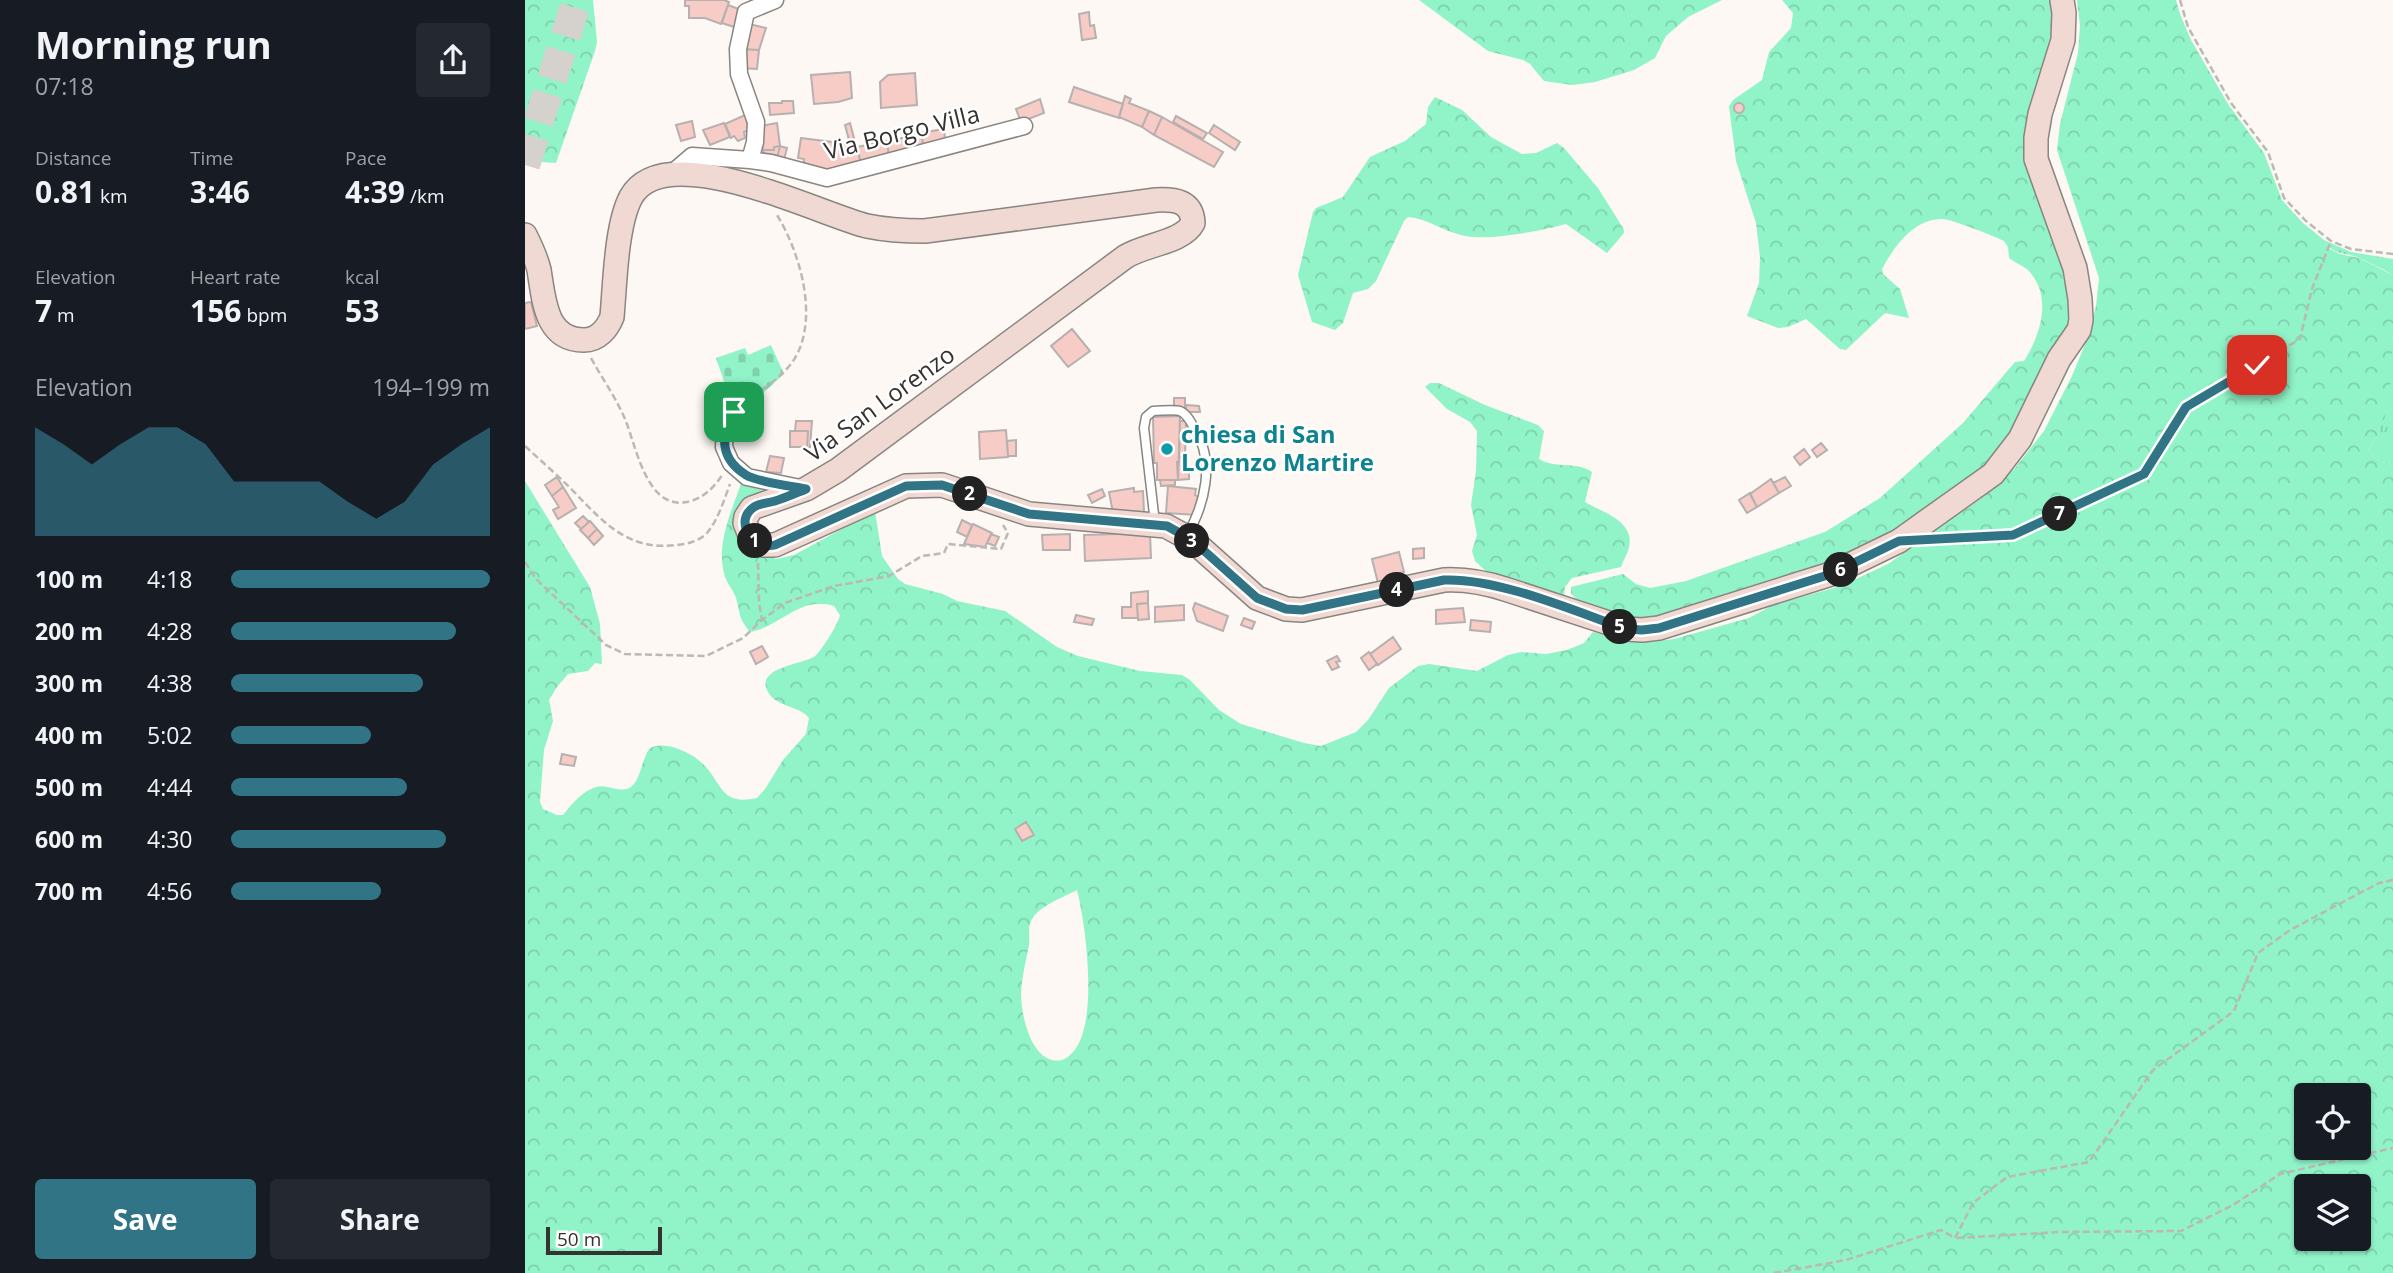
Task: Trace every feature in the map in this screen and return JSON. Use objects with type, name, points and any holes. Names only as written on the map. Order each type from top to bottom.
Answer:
[{"type":"street","points":[[750,160],[755,142],[756,122],[739,74],[738,49],[746,12],[775,0]]},
{"type":"street","points":[[758,543],[775,545],[906,486],[942,485],[1029,514],[1167,526],[1186,537],[1257,598],[1286,609],[1302,610],[1444,580],[1457,580],[1489,584],[1626,629],[1642,630],[1659,628],[1831,574],[1899,541],[1993,474],[2019,439],[2059,359],[2079,330],[2080,299],[2075,268],[2036,159],[2040,114],[2063,40],[2062,0]]},
{"type":"street","name":"Via Borgo Villa","points":[[670,175],[692,156],[771,163],[827,178],[1024,126]]},
{"type":"street","name":"Via San Lorenzo","points":[[580,340],[595,338],[608,327],[612,317],[623,223],[632,194],[652,178],[670,175],[732,180],[865,225],[901,231],[925,231],[1156,200],[1180,201],[1187,206],[1193,215],[1193,223],[1182,235],[1144,247],[1125,257],[838,470],[806,489],[761,504],[749,512],[746,528],[751,538],[758,543]]},
{"type":"street","points":[[525,235],[534,251],[544,308],[552,323],[564,334],[580,340]]},
{"type":"street","points":[[734,412],[725,427],[724,447],[736,467],[747,477],[806,489]]},
{"type":"lane","points":[[1155,523],[1144,428],[1146,418],[1153,411],[1179,411],[1186,415],[1206,452],[1206,474],[1199,515],[1186,537]]},
{"type":"path","points":[[2180,0],[2188,27],[2231,103],[2267,152],[2284,198],[2306,221],[2331,241],[2351,249],[2393,254]]},
{"type":"path","points":[[734,412],[771,384],[791,363],[803,344],[807,325],[802,279],[787,231],[761,188]]},
{"type":"path","points":[[1937,539],[2013,535],[2144,474],[2186,407],[2300,339],[2312,289],[2331,241]]},
{"type":"path","points":[[580,340],[624,417],[647,479],[659,496],[682,504],[698,499],[736,467]]},
{"type":"path","points":[[525,446],[576,493],[600,520],[632,541],[665,546],[694,541],[706,534],[719,513],[736,467]]},
{"type":"path","points":[[525,562],[536,579],[606,645],[625,654],[706,656],[743,638],[785,603],[834,586],[889,576],[922,556],[944,553],[948,544],[1001,549],[1008,533],[989,502]]},
{"type":"path","points":[[758,543],[759,603],[762,620]]},
{"type":"path","points":[[1955,1238],[1973,1203],[2007,1177],[2089,1162],[2153,1070],[2234,1011],[2258,953],[2290,930],[2379,883],[2393,880]]},
{"type":"path","points":[[1774,1273],[1846,1260],[1941,1230],[1955,1238],[2059,1232],[2181,1231],[2233,1205],[2280,1174],[2393,1148]]},
{"type":"green space","points":[[525,0],[593,0],[597,42],[595,51],[556,163],[525,165]]},
{"type":"green space","points":[[1419,0],[1722,0],[1688,17],[1666,36],[1655,58],[1634,70],[1595,82],[1572,85],[1544,81],[1530,64],[1523,60],[1488,51]]},
{"type":"green space","points":[[1782,0],[2064,0],[2045,152],[2087,279],[2034,424],[1918,530],[1650,630],[1581,603],[1571,594],[1571,587],[1623,574],[1636,584],[1650,588],[1686,581],[1825,532],[1880,498],[1963,423],[2015,362],[2024,361],[2035,339],[2042,315],[2036,280],[2028,270],[2009,258],[2008,247],[2004,241],[1942,219],[1932,220],[1913,229],[1892,252],[1882,269],[1883,274],[1900,289],[1909,318],[1885,313],[1846,350],[1840,349],[1806,319],[1788,327],[1778,328],[1747,316],[1759,283],[1760,257],[1756,223],[1736,161],[1729,106],[1733,100],[1762,80],[1769,52],[1791,28],[1793,13]]},
{"type":"green space","points":[[2077,0],[2176,0],[2191,40],[2228,104],[2264,153],[2282,200],[2330,249],[2359,258],[2393,275],[2389,406],[2378,435],[2368,449],[2374,458],[2393,465],[2393,1273],[525,1273],[525,481],[590,587],[600,624],[602,664],[595,663],[588,671],[568,674],[549,700],[553,721],[544,750],[540,802],[543,809],[557,815],[563,815],[582,795],[596,787],[629,788],[638,777],[649,749],[655,746],[678,749],[700,761],[729,796],[745,800],[757,798],[783,760],[806,734],[809,718],[777,701],[768,692],[765,684],[773,672],[814,657],[829,638],[840,615],[834,606],[811,605],[761,629],[750,632],[746,627],[735,595],[725,577],[722,561],[727,525],[743,478],[782,484],[752,508],[760,553],[776,559],[794,555],[875,511],[882,556],[898,579],[905,584],[943,594],[957,601],[1005,611],[1057,647],[1078,656],[1140,671],[1182,675],[1219,710],[1241,724],[1321,746],[1356,732],[1368,720],[1389,688],[1418,666],[1429,664],[1477,671],[1508,655],[1521,652],[1546,654],[1567,650],[1584,643],[1593,632],[1623,640],[1651,642],[1674,639],[1749,618],[1773,605],[1841,586],[1888,564],[1982,498],[2015,468],[2044,431],[2072,376],[2088,337],[2096,306],[2099,278],[2057,150],[2060,124],[2078,53],[2080,26]],"holes":[[[1077,890],[1084,926],[1088,974],[1086,1020],[1081,1038],[1073,1052],[1063,1060],[1056,1061],[1042,1055],[1036,1048],[1023,1011],[1021,993],[1030,925],[1041,910]]]},
{"type":"green space","points":[[1435,97],[1462,110],[1491,137],[1522,154],[1536,153],[1557,143],[1564,148],[1598,188],[1624,233],[1607,253],[1566,224],[1513,235],[1471,237],[1408,217],[1376,281],[1368,289],[1353,293],[1343,323],[1335,330],[1312,322],[1298,275],[1313,212],[1316,208],[1343,197],[1370,157],[1405,141],[1426,124],[1428,107]]},
{"type":"green space","points":[[2324,240],[2351,252],[2393,259],[2393,275],[2357,257],[2334,251]]},
{"type":"green space","points":[[2393,335],[2393,465],[2374,458],[2368,449],[2378,435]]},
{"type":"green space","points":[[771,345],[784,374],[762,394],[760,390],[743,403],[738,396],[730,399],[716,358],[745,348],[748,355]]},
{"type":"green space","points":[[1430,383],[1439,383],[1485,405],[1538,425],[1544,431],[1539,459],[1592,472],[1585,502],[1617,519],[1628,532],[1628,551],[1621,567],[1572,578],[1565,587],[1564,598],[1489,574],[1475,561],[1472,551],[1477,535],[1471,505],[1476,471],[1477,431],[1470,422],[1447,409],[1425,387]]},
{"type":"building","points":[[685,0],[729,2],[721,24],[705,18],[689,18],[689,6],[685,6]]},
{"type":"building","points":[[728,5],[744,11],[737,28],[722,23]]},
{"type":"building","points":[[1089,12],[1090,26],[1094,25],[1096,38],[1082,40],[1079,14]]},
{"type":"building","points":[[749,24],[766,28],[759,50],[743,49]]},
{"type":"building","points":[[741,49],[759,50],[757,69],[741,68]]},
{"type":"building","points":[[850,72],[852,98],[814,104],[811,75]]},
{"type":"building","points":[[915,73],[917,105],[881,108],[880,82],[888,75]]},
{"type":"building","points":[[1074,87],[1123,104],[1119,118],[1069,102]]},
{"type":"building","points":[[1125,96],[1131,99],[1129,103],[1149,111],[1142,127],[1119,117]]},
{"type":"building","points":[[1040,99],[1044,113],[1021,122],[1016,109]]},
{"type":"building","points":[[793,101],[794,113],[770,115],[769,103]]},
{"type":"building","points":[[1739,103],[1743,104],[1743,112],[1739,113],[1735,112],[1734,108],[1735,104]]},
{"type":"building","points":[[963,108],[966,120],[952,124],[950,112]]},
{"type":"building","points":[[1149,111],[1162,117],[1154,135],[1142,127]]},
{"type":"building","points":[[745,115],[752,129],[744,132],[745,138],[738,141],[734,136],[731,138],[725,124]]},
{"type":"building","points":[[1176,116],[1207,133],[1203,139],[1173,122]]},
{"type":"building","points":[[1162,117],[1223,152],[1214,167],[1154,135]]},
{"type":"building","points":[[692,121],[695,137],[681,141],[676,125]]},
{"type":"building","points":[[724,123],[730,137],[710,145],[703,130]]},
{"type":"building","points":[[777,123],[780,146],[774,147],[774,150],[763,150],[760,126]]},
{"type":"building","points":[[850,123],[854,138],[849,140],[845,125]]},
{"type":"building","points":[[1214,125],[1240,142],[1235,150],[1209,133]]},
{"type":"building","points":[[944,129],[945,139],[923,145],[920,133]]},
{"type":"building","points":[[922,134],[923,149],[889,157],[887,141]]},
{"type":"building","points":[[801,138],[832,142],[832,147],[845,144],[846,151],[857,147],[861,165],[827,171],[803,168],[804,159],[798,158]]},
{"type":"building","points":[[887,141],[889,157],[861,163],[857,147]]},
{"type":"building","points":[[780,146],[776,162],[764,158],[763,150],[774,150],[774,147]]},
{"type":"building","points":[[780,146],[787,148],[783,164],[776,162]]},
{"type":"building","points":[[531,302],[537,326],[525,329],[525,303]]},
{"type":"building","points":[[1072,329],[1090,351],[1068,367],[1051,346]]},
{"type":"building","points":[[1174,398],[1185,398],[1185,408],[1174,408]]},
{"type":"building","points":[[1186,405],[1199,406],[1200,412],[1186,412]]},
{"type":"building","name":"chiesa di San Lorenzo Martire","points":[[1180,416],[1178,480],[1157,480],[1153,417]]},
{"type":"building","points":[[796,421],[812,421],[810,447],[807,447],[808,431],[795,431]]},
{"type":"building","points":[[1180,421],[1186,421],[1185,457],[1179,457]]},
{"type":"building","points":[[1006,430],[1008,457],[980,459],[979,432]]},
{"type":"building","points":[[790,431],[808,431],[807,447],[790,447]]},
{"type":"building","points":[[1016,440],[1016,456],[1008,456],[1007,441]]},
{"type":"building","points":[[1821,443],[1827,450],[1817,457],[1812,450]]},
{"type":"building","points":[[1804,449],[1810,457],[1800,465],[1794,457]]},
{"type":"building","points":[[770,456],[784,458],[781,473],[766,472]]},
{"type":"building","points":[[1179,457],[1185,457],[1185,473],[1189,473],[1189,479],[1178,480]]},
{"type":"building","points":[[557,477],[563,487],[552,496],[545,485]]},
{"type":"building","points":[[1785,477],[1791,486],[1779,493],[1773,483]]},
{"type":"building","points":[[1771,479],[1779,493],[1757,507],[1750,494]]},
{"type":"building","points":[[1160,480],[1175,480],[1175,485],[1161,486]]},
{"type":"building","points":[[1168,486],[1196,489],[1195,495],[1200,498],[1197,515],[1166,513]]},
{"type":"building","points":[[563,487],[576,508],[558,519],[553,510],[559,507],[552,496]]},
{"type":"building","points":[[1134,488],[1134,492],[1143,491],[1144,512],[1126,515],[1113,513],[1109,492]]},
{"type":"building","points":[[1102,489],[1105,496],[1092,503],[1088,495]]},
{"type":"building","points":[[1750,493],[1757,507],[1747,513],[1739,500]]},
{"type":"building","points":[[583,516],[589,522],[581,529],[575,523]]},
{"type":"building","points":[[962,520],[972,525],[967,537],[957,532]]},
{"type":"building","points":[[590,521],[597,529],[588,538],[580,530]]},
{"type":"building","points":[[973,524],[992,533],[985,547],[964,544]]},
{"type":"building","points":[[597,529],[603,536],[594,545],[588,538]]},
{"type":"building","points":[[1150,533],[1151,558],[1085,561],[1084,535]]},
{"type":"building","points":[[991,534],[999,537],[995,546],[987,543]]},
{"type":"building","points":[[1070,534],[1070,550],[1043,550],[1042,535]]},
{"type":"building","points":[[1424,548],[1424,558],[1413,559],[1413,549]]},
{"type":"building","points":[[1399,552],[1404,572],[1390,575],[1391,580],[1378,583],[1372,559]]},
{"type":"building","points":[[1148,591],[1148,603],[1137,604],[1138,618],[1122,618],[1122,607],[1131,607],[1131,593]]},
{"type":"building","points":[[1148,603],[1149,619],[1138,620],[1137,604]]},
{"type":"building","points":[[1195,603],[1228,616],[1223,631],[1197,621],[1193,609]]},
{"type":"building","points":[[1184,605],[1184,620],[1155,622],[1155,607]]},
{"type":"building","points":[[1463,608],[1465,622],[1436,624],[1436,610]]},
{"type":"building","points":[[1076,615],[1094,619],[1092,625],[1074,622]]},
{"type":"building","points":[[1244,618],[1255,622],[1252,629],[1241,625]]},
{"type":"building","points":[[1471,620],[1491,622],[1490,632],[1470,630]]},
{"type":"building","points":[[1393,637],[1401,649],[1378,665],[1370,654]]},
{"type":"building","points":[[762,646],[768,657],[756,664],[750,652]]},
{"type":"building","points":[[1369,652],[1377,664],[1369,670],[1361,658]]},
{"type":"building","points":[[1337,656],[1339,667],[1332,670],[1327,661]]},
{"type":"building","points":[[562,754],[576,757],[574,766],[560,764]]},
{"type":"building","points":[[1026,822],[1034,835],[1022,841],[1015,829]]},
{"type":"tunnel","points":[[525,165],[577,0]]},
{"type":"place","name":"chiesa di San Lorenzo Martire","points":[[1167,449]]},
{"type":"route","points":[[734,412],[725,427],[724,447],[731,463],[747,477],[806,489],[761,504],[749,512],[745,523],[748,534],[764,545],[775,545],[906,486],[933,484],[1029,514],[1159,523],[1192,540],[1257,598],[1286,609],[1302,610],[1444,580],[1457,580],[1489,584],[1626,629],[1642,630],[1659,628],[1831,574],[1899,541],[2013,535],[2144,474],[2186,407],[2257,365]]}]
